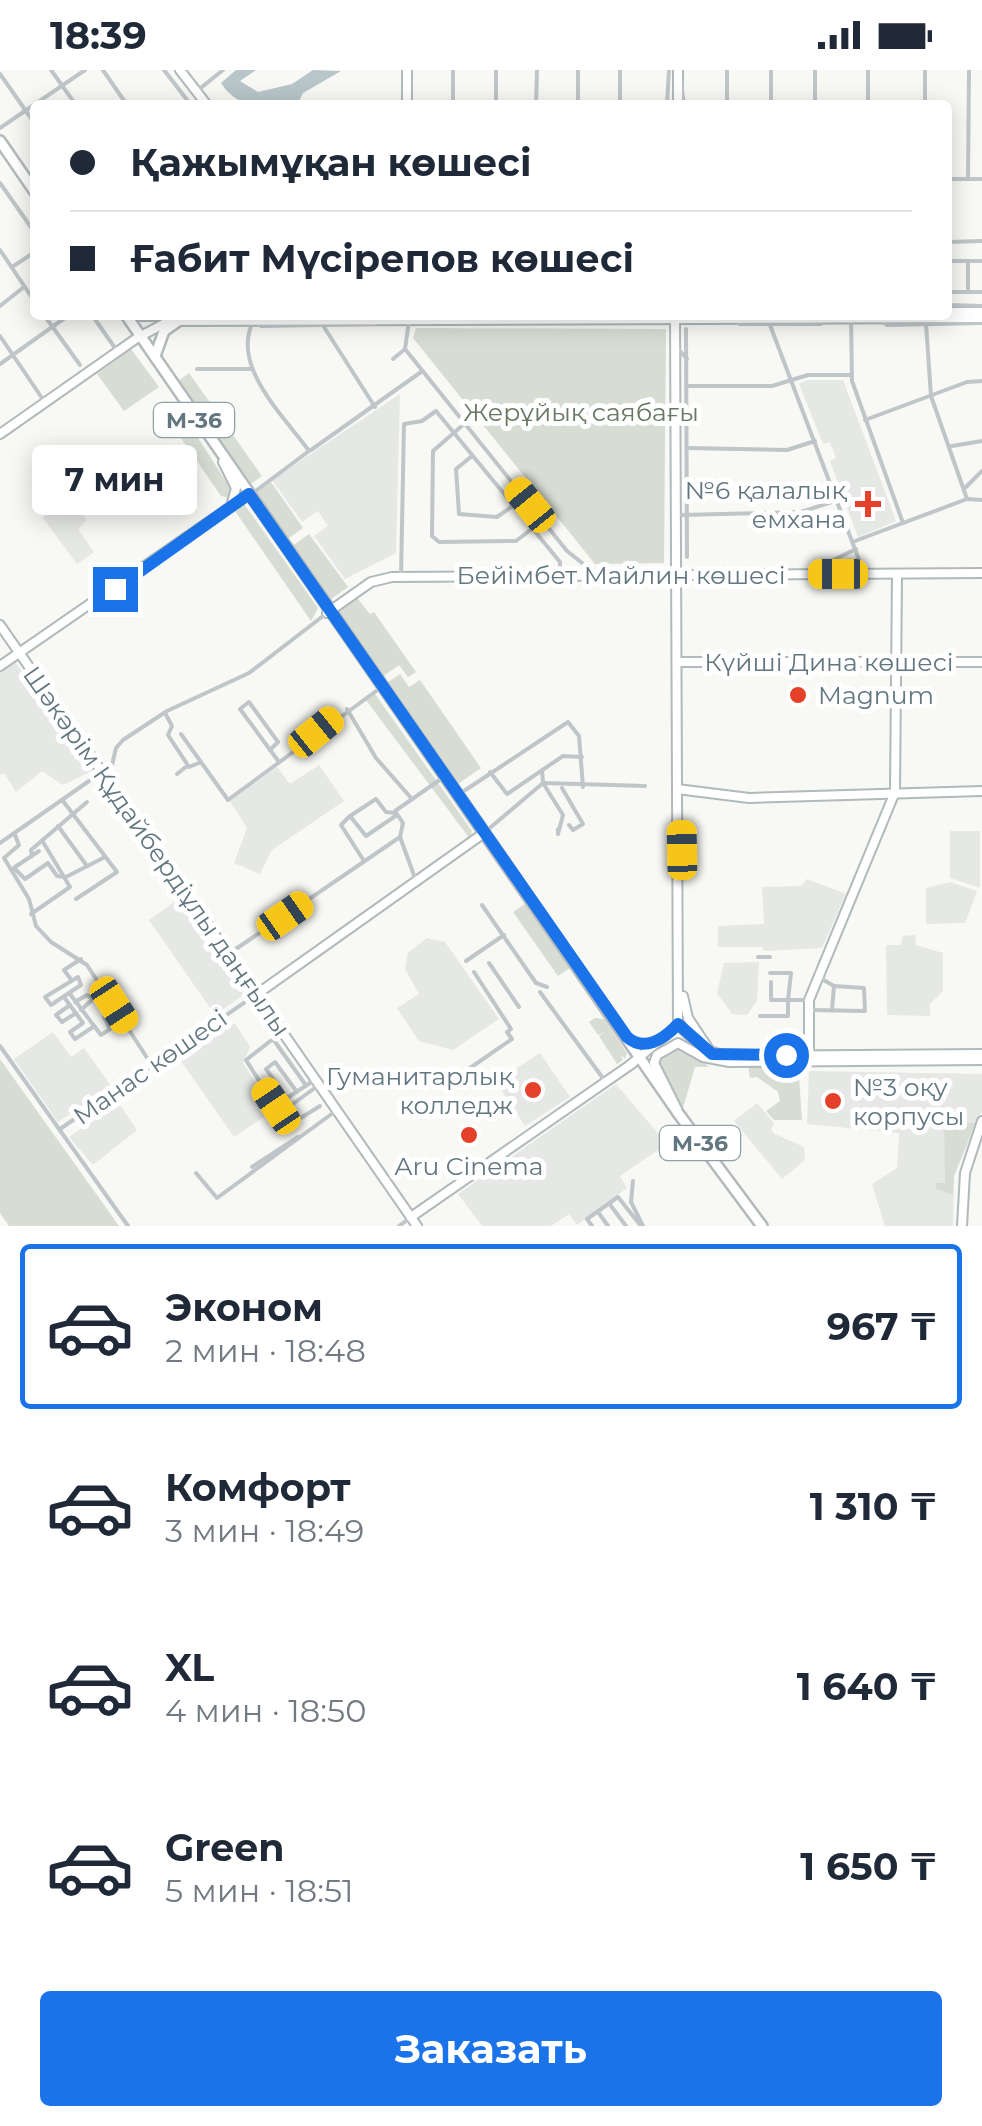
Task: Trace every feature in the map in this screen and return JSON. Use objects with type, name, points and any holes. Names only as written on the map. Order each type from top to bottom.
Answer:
[{"type":"main road","points":[[180,70],[203,100]]},
{"type":"main road","points":[[407,70],[407,100]]},
{"type":"main road","points":[[675,70],[676,100]]},
{"type":"main road","points":[[0,134],[30,180]]},
{"type":"main road","points":[[952,309],[982,315]]},
{"type":"main road","points":[[952,315],[982,315]]},
{"type":"main road","name":"M-36","points":[[126,320],[441,778],[621,1029],[637,1059],[760,1226]]},
{"type":"main road","points":[[0,431],[158,320]]},
{"type":"main road","points":[[155,356],[164,332],[174,320]]},
{"type":"main road","points":[[677,320],[684,514],[678,575]]},
{"type":"main road","points":[[677,320],[680,1026],[714,1058]]},
{"type":"main road","points":[[0,431],[137,335]]},
{"type":"main road","name":"M-36","points":[[137,335],[247,495]]},
{"type":"main road","points":[[223,462],[236,488],[228,509]]},
{"type":"main road","points":[[0,666],[247,495]]},
{"type":"main road","name":"Бейімбет Майлин көшесі","points":[[329,612],[372,582],[401,576],[982,573]]},
{"type":"main road","points":[[809,1058],[809,1005],[817,977],[894,792],[897,574]]},
{"type":"main road","name":"Шәкәрім Құдайбердіұлы даңғылы","points":[[0,625],[414,1222]]},
{"type":"main road","points":[[42,686],[29,655],[45,636]]},
{"type":"main road","name":"Күйші Дина көшесі","points":[[679,662],[982,662]]},
{"type":"main road","name":"M-36","points":[[380,686],[637,1059],[760,1226]]},
{"type":"main road","points":[[679,789],[749,798],[982,791]]},
{"type":"main road","points":[[414,1222],[680,1026],[679,789]]},
{"type":"main road","points":[[863,793],[887,810]]},
{"type":"main road","name":"Манас көшесі","points":[[256,994],[483,835]]},
{"type":"main road","points":[[682,996],[688,1018],[714,1058]]},
{"type":"main road","points":[[637,1059],[680,1026]]},
{"type":"main road","points":[[809,1028],[815,1046],[834,1055]]},
{"type":"main road","points":[[786,1055],[802,1048],[809,1028]]},
{"type":"main road","points":[[621,1029],[639,1045],[664,1037]]},
{"type":"main road","points":[[651,1050],[686,1039],[714,1058],[834,1055],[982,1059]]},
{"type":"main road","points":[[678,1113],[654,1058],[683,1043],[714,1058],[982,1059]]},
{"type":"main road","points":[[965,1226],[964,1195],[982,1125]]},
{"type":"street","points":[[51,70],[72,100]]},
{"type":"street","points":[[42,100],[85,70]]},
{"type":"street","points":[[102,70],[123,100]]},
{"type":"street","points":[[164,70],[187,100]]},
{"type":"street","points":[[197,91],[223,70]]},
{"type":"street","points":[[453,70],[453,100]]},
{"type":"street","points":[[496,70],[496,100]]},
{"type":"street","points":[[536,70],[536,100]]},
{"type":"street","points":[[578,70],[578,100]]},
{"type":"street","points":[[620,70],[620,100]]},
{"type":"street","points":[[726,100],[727,70]]},
{"type":"street","points":[[771,70],[771,100]]},
{"type":"street","points":[[815,70],[815,100]]},
{"type":"street","points":[[868,70],[868,100]]},
{"type":"street","points":[[924,100],[925,70]]},
{"type":"street","points":[[968,179],[969,70]]},
{"type":"street","points":[[0,74],[30,117]]},
{"type":"street","points":[[0,134],[30,108]]},
{"type":"street","points":[[952,179],[982,179]]},
{"type":"street","points":[[0,184],[30,226]]},
{"type":"street","points":[[952,242],[982,241]]},
{"type":"street","points":[[0,250],[30,295]]},
{"type":"street","points":[[12,267],[30,255]]},
{"type":"street","points":[[952,262],[982,262]]},
{"type":"street","points":[[968,262],[968,292]]},
{"type":"street","points":[[0,306],[24,287]]},
{"type":"street","points":[[952,292],[982,292]]},
{"type":"street","points":[[952,320],[982,315]]},
{"type":"street","points":[[48,320],[80,365]]},
{"type":"street","points":[[0,364],[62,320]]},
{"type":"street","points":[[95,320],[115,348]]},
{"type":"street","points":[[309,452],[251,368],[248,330],[254,320],[261,326],[324,326],[373,325],[377,320]]},
{"type":"street","points":[[409,320],[405,350],[568,550],[586,566],[586,574]]},
{"type":"street","points":[[736,320],[740,324],[822,324],[827,320]]},
{"type":"street","points":[[852,320],[851,375],[903,523]]},
{"type":"street","points":[[882,320],[887,325],[951,320]]},
{"type":"street","points":[[770,324],[864,574]]},
{"type":"street","points":[[926,324],[931,396],[968,499]]},
{"type":"street","points":[[324,326],[375,407]]},
{"type":"street","points":[[686,330],[687,557]]},
{"type":"street","points":[[0,336],[42,398]]},
{"type":"street","points":[[392,359],[405,350]]},
{"type":"street","points":[[679,350],[687,359]]},
{"type":"street","points":[[197,368],[251,368]]},
{"type":"street","points":[[247,495],[421,372]]},
{"type":"street","points":[[688,386],[772,386],[808,375],[851,375]]},
{"type":"street","points":[[865,420],[982,381]]},
{"type":"street","points":[[401,576],[404,424],[422,421],[438,410],[560,562]]},
{"type":"street","points":[[464,424],[433,451],[432,536],[438,542],[516,541],[533,528]]},
{"type":"street","points":[[687,448],[787,450],[815,441]]},
{"type":"street","points":[[952,446],[982,442]]},
{"type":"street","points":[[473,454],[456,470],[459,514],[496,517],[514,505]]},
{"type":"street","points":[[966,487],[982,471]]},
{"type":"street","points":[[503,491],[512,483]]},
{"type":"street","points":[[854,542],[968,499],[982,500]]},
{"type":"street","points":[[684,514],[801,512],[838,500]]},
{"type":"street","points":[[805,574],[856,549]]},
{"type":"street","points":[[560,575],[560,562],[568,550]]},
{"type":"street","points":[[0,842],[112,765],[118,744],[165,713],[244,676],[329,612]]},
{"type":"street","points":[[180,734],[228,800],[380,686]]},
{"type":"street","points":[[270,750],[278,742],[249,702],[240,709],[250,722],[270,750],[279,762]]},
{"type":"street","points":[[348,709],[376,758],[412,799]]},
{"type":"street","points":[[165,713],[172,726],[169,739],[187,766]]},
{"type":"street","points":[[250,722],[257,713]]},
{"type":"street","points":[[458,794],[568,722],[579,736],[583,786]]},
{"type":"street","points":[[490,772],[507,794],[563,756],[582,758]]},
{"type":"street","points":[[177,774],[200,762]]},
{"type":"street","points":[[542,770],[543,783],[563,815],[558,829]]},
{"type":"street","points":[[350,816],[366,836],[441,778]]},
{"type":"street","points":[[543,783],[562,788],[645,786]]},
{"type":"street","points":[[483,835],[543,783]]},
{"type":"street","points":[[551,795],[562,788]]},
{"type":"street","points":[[562,788],[582,824],[573,830],[569,824]]},
{"type":"street","points":[[364,861],[341,825],[376,799],[386,812],[397,814],[403,823],[400,838],[417,882]]},
{"type":"street","points":[[63,802],[117,872],[76,899]]},
{"type":"street","points":[[32,856],[31,850],[88,802]]},
{"type":"street","points":[[58,825],[88,866]]},
{"type":"street","points":[[14,833],[19,844],[4,858],[29,899],[31,914],[51,942],[82,959],[153,1066]]},
{"type":"street","points":[[229,954],[400,838]]},
{"type":"street","points":[[31,914],[69,888],[44,842]]},
{"type":"street","points":[[12,869],[39,851]]},
{"type":"street","points":[[12,869],[25,879],[48,863],[57,876],[66,877],[105,857]]},
{"type":"street","points":[[482,905],[536,983],[547,987]]},
{"type":"street","points":[[466,961],[504,935]]},
{"type":"street","points":[[758,957],[770,957]]},
{"type":"street","points":[[71,980],[64,970],[82,959]]},
{"type":"street","points":[[489,963],[519,1007]]},
{"type":"street","points":[[455,1086],[457,1077],[512,1040],[507,1032],[511,1029],[474,972]]},
{"type":"street","points":[[760,1016],[788,1016],[790,972],[770,973]]},
{"type":"street","points":[[78,977],[82,983],[52,1005],[45,996],[71,980],[78,977]]},
{"type":"street","points":[[770,982],[771,1000],[865,1011],[864,988],[834,986],[817,977]]},
{"type":"street","points":[[832,1010],[834,986]]},
{"type":"street","points":[[540,992],[605,1081]]},
{"type":"street","name":"Манас көшесі","points":[[60,1129],[256,994]]},
{"type":"street","points":[[67,995],[99,1034],[108,1031],[105,1014],[114,1005]]},
{"type":"street","points":[[87,995],[94,999],[79,1011],[62,1022],[56,1014],[87,995]]},
{"type":"street","points":[[79,1011],[84,1023],[70,1032],[75,1039],[93,1027]]},
{"type":"street","points":[[283,1032],[246,1062],[276,1106],[317,1082]]},
{"type":"street","points":[[273,1039],[306,1086]]},
{"type":"street","points":[[0,1046],[128,1226]]},
{"type":"street","points":[[287,1098],[266,1069],[275,1062],[297,1092]]},
{"type":"street","points":[[284,1074],[292,1066]]},
{"type":"street","points":[[317,1082],[290,1106],[300,1119],[320,1106]]},
{"type":"street","points":[[299,1100],[309,1113]]},
{"type":"street","points":[[252,1167],[337,1110]]},
{"type":"street","points":[[196,1173],[217,1198],[298,1137]]},
{"type":"street","points":[[633,1181],[631,1202],[642,1226]]},
{"type":"street","points":[[592,1226],[587,1219],[618,1197],[642,1226]]},
{"type":"street","points":[[610,1204],[626,1226]]},
{"type":"street","points":[[598,1212],[608,1226]]},
{"type":"street","points":[[399,1226],[414,1222]]},
{"type":"shaded area","points":[[236,70],[256,70],[240,81],[258,92],[292,84],[313,70],[341,71],[303,93],[300,100],[240,100],[221,83]]},
{"type":"shaded area","points":[[808,380],[843,380],[896,521],[858,537],[830,461],[836,458],[830,442],[823,444],[799,384]]},
{"type":"shaded area","points":[[400,394],[396,553],[345,579],[314,536],[328,526],[318,511],[302,522],[272,480]]},
{"type":"shaded area","points":[[148,447],[172,480],[140,503],[116,469]]},
{"type":"shaded area","points":[[62,490],[87,520],[78,529],[94,552],[77,564],[43,518],[54,506],[50,498]]},
{"type":"shaded area","points":[[15,662],[94,770],[63,785],[42,771],[16,792],[4,773],[0,775],[0,672]]},
{"type":"shaded area","points":[[319,765],[344,801],[272,850],[260,874],[234,863],[247,828],[230,801],[277,767],[290,784]]},
{"type":"shaded area","points":[[950,831],[980,831],[980,888],[950,878]]},
{"type":"shaded area","points":[[807,879],[846,894],[822,948],[764,951],[762,947],[718,947],[718,926],[764,924],[762,887],[801,886]]},
{"type":"shaded area","points":[[950,882],[977,891],[965,923],[926,924],[926,888]]},
{"type":"shaded area","points":[[184,895],[249,991],[215,1015],[149,920]]},
{"type":"shaded area","points":[[915,935],[916,945],[943,953],[943,991],[930,1004],[930,1016],[887,1015],[886,945],[901,945],[903,936]]},
{"type":"shaded area","points":[[427,938],[445,942],[499,1019],[453,1050],[419,1041],[397,1008],[419,994],[405,969],[408,953]]},
{"type":"shaded area","points":[[759,962],[757,1001],[747,1015],[732,1014],[717,993],[724,963]]},
{"type":"shaded area","points":[[235,1023],[250,1047],[243,1063],[274,1110],[234,1137],[181,1061]]},
{"type":"shaded area","points":[[53,1032],[71,1057],[84,1048],[111,1086],[58,1122],[14,1059]]},
{"type":"shaded area","name":"Гуманитарлық колледж","points":[[540,1053],[570,1097],[525,1126],[496,1082]]},
{"type":"shaded area","points":[[809,1071],[982,1074],[982,1111],[954,1176],[953,1226],[885,1226],[872,1184],[897,1168],[899,1133],[807,1124]]},
{"type":"shaded area","points":[[616,1084],[667,1144],[620,1176],[627,1188],[577,1225],[569,1214],[551,1226],[482,1226],[458,1194]]},
{"type":"shaded area","points":[[118,1102],[137,1130],[93,1165],[69,1137]]},
{"type":"shaded area","points":[[757,1103],[774,1123],[771,1130],[775,1134],[804,1147],[805,1160],[782,1179],[734,1121]]},
{"type":"green space","name":"Жерұйық саябағы","points":[[416,328],[666,329],[664,563],[595,564],[413,338]]},
{"type":"green space","points":[[131,349],[159,387],[124,411],[97,374]]},
{"type":"green space","points":[[189,373],[262,476],[251,484],[178,381]]},
{"type":"green space","points":[[184,416],[232,491],[230,498],[221,496],[172,425]]},
{"type":"green space","points":[[271,482],[303,528],[286,540],[254,494]]},
{"type":"green space","points":[[244,504],[318,608],[311,621],[235,511]]},
{"type":"green space","points":[[309,534],[348,587],[330,600],[291,547]]},
{"type":"green space","points":[[357,598],[370,614],[374,612],[416,672],[408,677],[399,665],[382,677],[336,611]]},
{"type":"green space","points":[[400,674],[409,687],[420,680],[481,768],[458,784],[387,683]]},
{"type":"green space","points":[[375,694],[472,831],[470,839],[366,700]]},
{"type":"green space","points":[[525,904],[570,968],[558,976],[513,912]]},
{"type":"green space","points":[[604,1019],[627,1053],[625,1059],[620,1054],[623,1060],[617,1064],[599,1036],[605,1032],[598,1035],[589,1022]]},
{"type":"green space","points":[[676,1045],[693,1051],[709,1067],[695,1067],[682,1111],[656,1063]]},
{"type":"green space","points":[[0,1059],[119,1226],[9,1226],[0,1213]]},
{"type":"green space","points":[[803,1064],[799,1076],[802,1120],[774,1120],[766,1111],[780,1101],[778,1092],[757,1077],[750,1078],[748,1065]]},
{"type":"green space","points":[[944,1123],[975,1123],[954,1176],[953,1195],[936,1189],[936,1183],[945,1183]]},
{"type":"place","name":"№6 қалалық емхана","points":[[868,504]]},
{"type":"place","name":"Magnum","points":[[798,695]]},
{"type":"place","name":"Гуманитарлық колледж","points":[[533,1090]]},
{"type":"place","name":"№3 оқу корпусы","points":[[833,1101]]},
{"type":"place","name":"Aru Cinema","points":[[469,1135]]},
{"type":"route","points":[[115,589],[249,494],[627,1037],[636,1044],[647,1045],[678,1024],[690,1030],[712,1054],[786,1055]]}]
